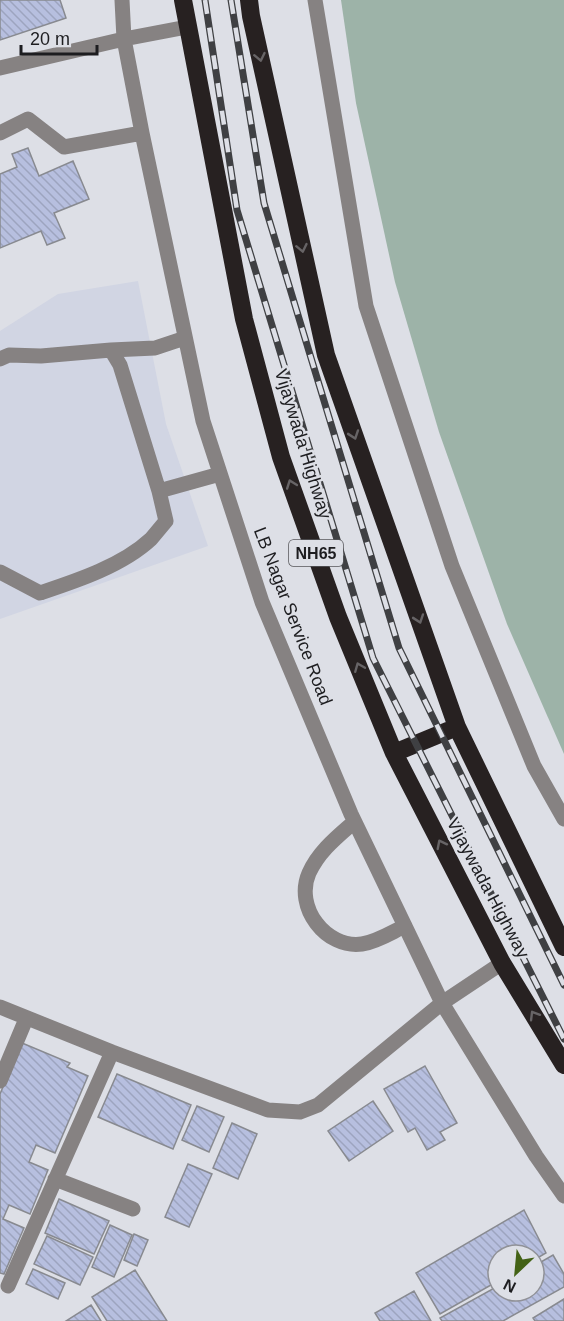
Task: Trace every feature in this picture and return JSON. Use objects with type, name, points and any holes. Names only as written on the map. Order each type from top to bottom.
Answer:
[{"type":"highway","name":"Vijaywada Highway","points":[[183,0],[244,319],[281,457],[338,617],[394,753],[502,963],[564,1065]]},
{"type":"highway","points":[[249,0],[326,355],[457,727],[564,947]]},
{"type":"highway","points":[[394,753],[457,727]]},
{"type":"street","name":"LB Nagar Service Road","points":[[122,0],[124,39],[142,133],[203,421],[262,602],[354,822],[442,1003],[536,1156],[564,1196]]},
{"type":"street","points":[[315,0],[366,306],[452,566],[534,766],[564,819]]},
{"type":"street","points":[[0,68],[187,27]]},
{"type":"street","points":[[0,133],[28,119],[64,147],[142,133]]},
{"type":"street","points":[[0,359],[9,355],[41,356],[154,348],[185,338]]},
{"type":"street","points":[[0,572],[40,593],[87,577],[128,555],[150,540],[166,521],[120,365],[111,350]]},
{"type":"street","points":[[159,491],[220,474]]},
{"type":"street","points":[[354,822],[322,852],[308,875],[306,894],[314,920],[321,930],[333,939],[349,944],[363,944],[405,926]]},
{"type":"street","points":[[0,1007],[26,1019],[268,1110],[300,1112],[318,1105],[442,1003],[502,963]]},
{"type":"street","points":[[0,1081],[26,1019]]},
{"type":"street","points":[[8,1286],[112,1052]]},
{"type":"street","points":[[56,1179],[133,1209]]},
{"type":"shaded area","points":[[138,281],[166,424],[208,546],[0,619],[0,331],[58,294]]},
{"type":"green space","points":[[341,0],[564,0],[564,754],[507,624],[439,432],[395,282],[356,103]]},
{"type":"building","points":[[0,0],[60,0],[66,18],[0,40]]},
{"type":"building","points":[[28,148],[39,176],[73,161],[89,199],[54,213],[65,238],[47,245],[41,231],[0,248],[0,174],[17,167],[12,154]]},
{"type":"building","points":[[22,1043],[70,1063],[67,1067],[88,1076],[55,1153],[36,1145],[29,1162],[48,1170],[30,1214],[9,1205],[3,1219],[24,1228],[4,1274],[0,1273],[0,1094]]},
{"type":"building","points":[[425,1066],[457,1123],[440,1132],[445,1140],[427,1150],[415,1128],[408,1132],[384,1089]]},
{"type":"building","points":[[117,1074],[191,1105],[173,1149],[98,1117]]},
{"type":"building","points":[[373,1101],[393,1131],[349,1161],[328,1131]]},
{"type":"building","points":[[197,1106],[224,1117],[209,1152],[182,1140]]},
{"type":"building","points":[[232,1123],[257,1134],[238,1179],[213,1168]]},
{"type":"building","points":[[188,1164],[212,1174],[189,1227],[165,1217]]},
{"type":"building","points":[[59,1199],[109,1221],[94,1254],[45,1233]]},
{"type":"building","points":[[524,1210],[541,1243],[486,1243],[486,1288],[440,1314],[416,1273]]},
{"type":"building","points":[[110,1225],[132,1235],[114,1277],[92,1267]]},
{"type":"building","points":[[134,1234],[148,1240],[137,1266],[124,1260]]},
{"type":"building","points":[[47,1236],[93,1257],[80,1285],[34,1264]]},
{"type":"building","points":[[553,1255],[564,1274],[564,1287],[546,1297],[546,1259]]},
{"type":"building","points":[[33,1269],[65,1283],[58,1299],[26,1284]]},
{"type":"building","points":[[135,1270],[167,1321],[107,1321],[92,1297]]},
{"type":"building","points":[[414,1291],[431,1321],[380,1321],[375,1313]]},
{"type":"building","points":[[486,1293],[486,1303],[535,1303],[503,1321],[442,1321],[440,1318]]},
{"type":"building","points":[[564,1299],[564,1321],[535,1321],[533,1318]]},
{"type":"building","points":[[91,1305],[101,1321],[66,1321]]},
{"type":"railway","points":[[205,0],[237,210],[373,658],[564,1039]]},
{"type":"railway","points":[[231,0],[264,203],[399,648],[564,985]]}]
